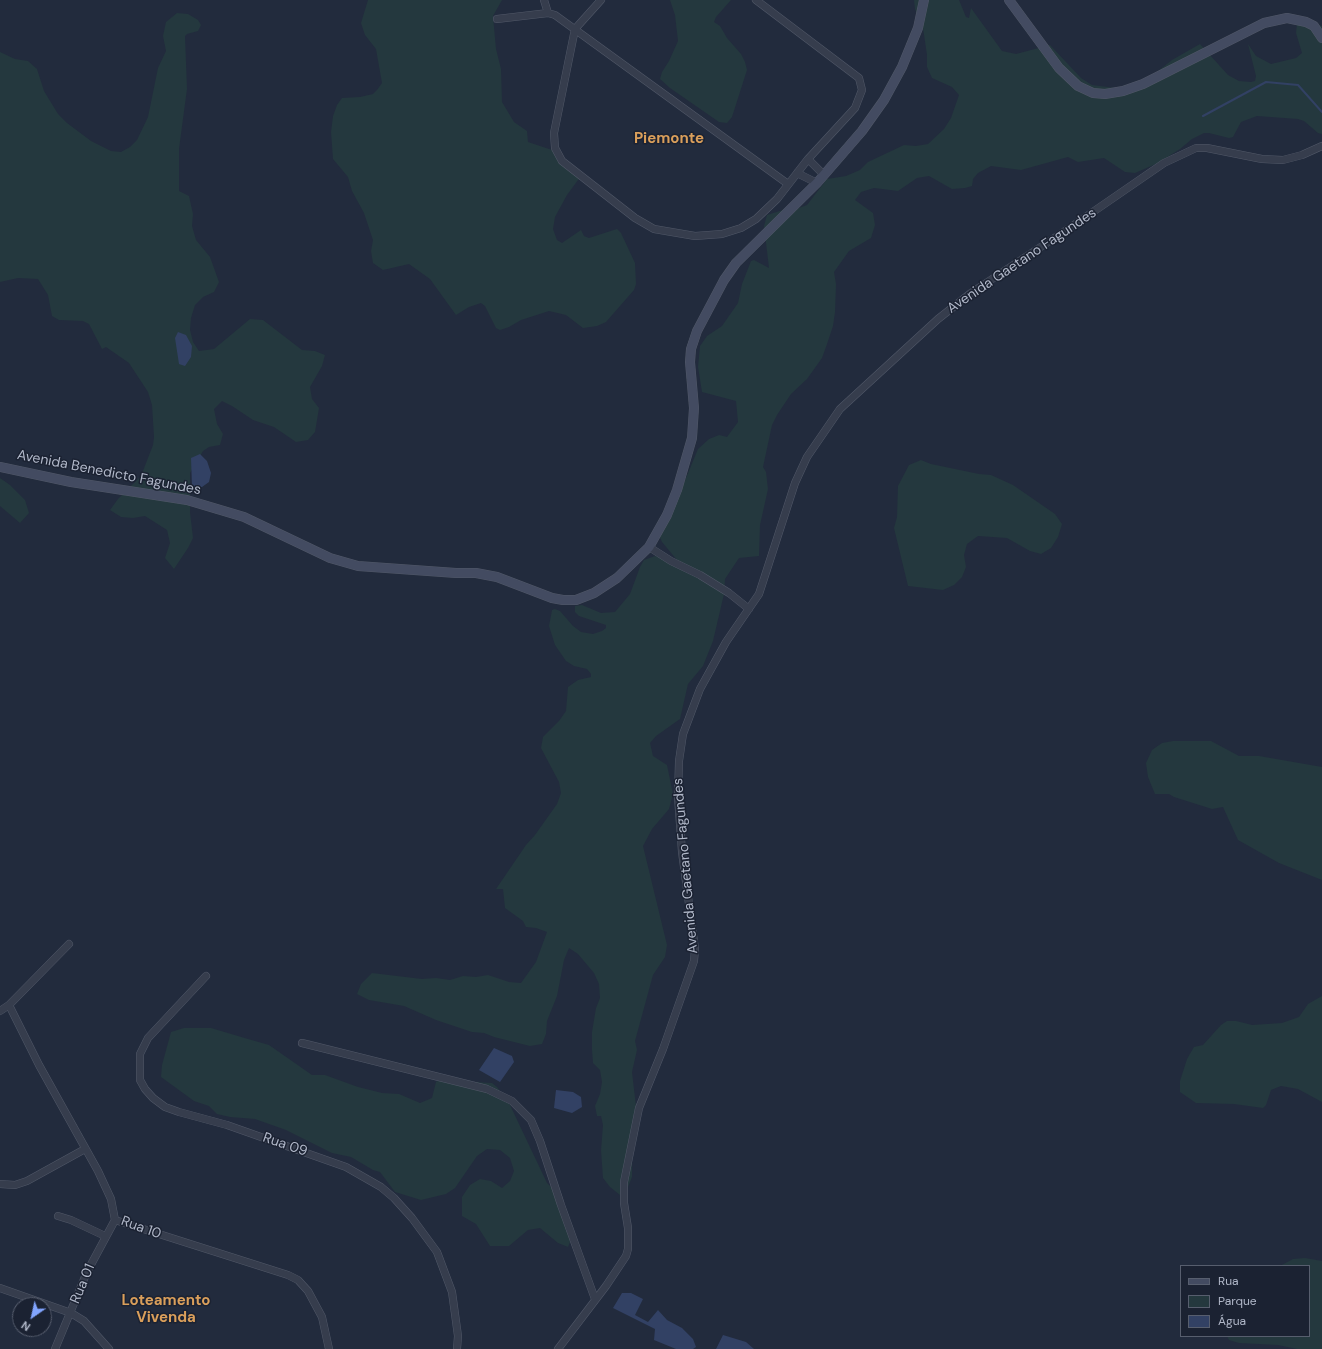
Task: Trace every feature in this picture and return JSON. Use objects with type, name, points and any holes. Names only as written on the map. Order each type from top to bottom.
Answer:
[{"type":"street","points":[[544,0],[548,13]]},
{"type":"street","points":[[601,0],[575,29],[554,133],[555,148],[562,161],[635,218],[654,229],[695,236],[722,234],[741,228],[756,218],[777,199],[808,159],[854,108],[860,98],[862,83],[860,78],[756,0]]},
{"type":"street","name":"Avenida Benedicto Fagundes","points":[[0,467],[71,482],[187,500],[244,517],[330,558],[345,563],[394,569],[476,573],[497,577],[552,598],[563,600],[576,600],[594,593],[617,578],[649,547],[664,521],[677,490],[692,438],[694,408],[690,362],[691,349],[697,331],[724,280],[736,264],[817,183],[862,131],[884,100],[905,60],[918,28],[924,0]]},
{"type":"street","points":[[1009,0],[1059,68],[1078,86],[1093,93],[1105,94],[1123,91],[1144,84],[1264,23],[1288,18],[1306,22],[1314,26],[1322,38]]},
{"type":"street","points":[[497,19],[548,13],[555,15],[788,184]]},
{"type":"street","name":"Avenida Gaetano Fagundes","points":[[558,1349],[622,1264],[628,1249],[624,1182],[639,1108],[663,1049],[694,961],[695,949],[682,852],[678,797],[679,762],[683,734],[700,688],[726,642],[759,594],[795,483],[811,452],[840,410],[938,319],[971,293],[1177,156],[1196,148],[1207,148],[1262,159],[1283,160],[1302,155],[1322,146]]},
{"type":"street","points":[[808,159],[824,175]]},
{"type":"street","points":[[797,173],[817,183]]},
{"type":"street","points":[[649,547],[671,561],[706,579],[749,609]]},
{"type":"street","points":[[0,1011],[9,1005],[68,944]]},
{"type":"street","name":"Rua 09","points":[[206,976],[161,1022],[148,1038],[140,1054],[140,1080],[145,1089],[153,1098],[165,1106],[179,1112],[227,1125],[346,1167],[381,1187],[394,1198],[412,1218],[437,1252],[452,1292],[457,1324],[457,1349]]},
{"type":"street","name":"Rua 10","points":[[9,1005],[39,1065],[111,1199],[116,1220],[288,1275],[298,1280],[308,1291],[322,1317],[329,1349]]},
{"type":"street","points":[[302,1043],[487,1089],[500,1094],[517,1105],[531,1120],[540,1141],[561,1205],[595,1299]]},
{"type":"street","points":[[0,1184],[15,1185],[27,1181],[85,1149]]},
{"type":"street","points":[[58,1216],[82,1224],[105,1236]]},
{"type":"street","name":"Rua 01","points":[[55,1349],[105,1236],[116,1220]]},
{"type":"street","points":[[0,1288],[71,1313],[84,1321],[109,1349]]},
{"type":"green space","points":[[368,0],[502,0],[493,16],[496,49],[501,69],[502,102],[514,122],[527,131],[528,142],[552,150],[569,163],[581,176],[567,195],[555,217],[553,229],[557,240],[562,243],[581,230],[584,236],[589,238],[617,229],[621,233],[635,263],[636,284],[634,290],[606,322],[597,326],[583,328],[566,315],[549,311],[521,320],[500,330],[496,328],[485,306],[481,303],[469,307],[456,315],[430,279],[409,264],[383,270],[373,263],[371,251],[373,240],[364,213],[352,191],[348,177],[333,159],[331,132],[333,116],[337,105],[342,98],[360,97],[373,94],[382,83],[376,49],[365,35],[361,23]]},
{"type":"green space","points":[[670,0],[731,0],[716,17],[714,22],[720,26],[727,38],[741,54],[747,70],[732,117],[727,123],[719,122],[670,88],[660,79],[678,41],[675,15]]},
{"type":"green space","points":[[914,0],[959,0],[966,17],[969,18],[971,8],[1002,51],[1016,54],[1050,45],[1081,78],[1092,85],[1116,88],[1128,86],[1153,75],[1172,60],[1200,44],[1228,75],[1239,81],[1255,81],[1256,76],[1248,44],[1256,56],[1271,64],[1296,58],[1302,53],[1296,33],[1297,24],[1317,24],[1322,26],[1322,134],[1318,133],[1304,121],[1298,119],[1257,116],[1241,122],[1233,137],[1229,138],[1204,133],[1192,139],[1180,149],[1158,163],[1135,173],[1125,172],[1104,158],[1078,162],[1068,157],[1021,170],[991,166],[978,173],[973,179],[972,186],[965,188],[952,189],[929,176],[917,178],[898,191],[874,188],[861,192],[855,200],[873,213],[875,225],[871,238],[849,251],[834,272],[836,284],[835,312],[833,326],[822,358],[807,379],[791,394],[772,425],[763,467],[766,472],[768,489],[760,525],[759,556],[739,558],[725,579],[724,594],[713,641],[703,666],[688,684],[680,719],[656,736],[650,743],[653,756],[667,765],[673,794],[669,809],[652,829],[643,846],[667,945],[665,957],[653,975],[635,1041],[637,1050],[632,1072],[637,1115],[632,1151],[632,1177],[628,1187],[620,1195],[610,1187],[603,1178],[601,1150],[603,1125],[601,1116],[597,1116],[595,1106],[600,1094],[602,1082],[600,1070],[593,1063],[592,1050],[592,1032],[596,1008],[600,998],[599,984],[594,973],[578,954],[569,948],[564,960],[557,996],[547,1021],[546,1034],[542,1044],[530,1046],[484,1033],[472,1032],[436,1020],[404,1006],[369,1000],[357,994],[361,984],[372,973],[422,979],[436,978],[450,980],[463,976],[476,977],[488,975],[509,982],[521,983],[536,962],[547,932],[536,928],[526,927],[523,921],[505,908],[503,889],[496,889],[526,845],[557,804],[561,793],[559,782],[541,748],[543,737],[559,721],[566,711],[568,687],[578,680],[591,677],[591,674],[587,669],[574,666],[566,661],[555,645],[549,626],[552,610],[555,609],[560,611],[573,626],[581,632],[593,634],[602,631],[606,628],[606,625],[579,616],[575,612],[575,606],[582,605],[601,613],[615,612],[630,594],[644,560],[655,556],[677,560],[662,542],[658,533],[674,507],[698,449],[709,439],[719,435],[727,437],[738,422],[736,401],[702,392],[698,367],[700,346],[707,336],[722,326],[738,303],[742,284],[751,261],[754,260],[769,268],[764,226],[767,215],[783,210],[787,207],[796,209],[807,205],[827,179],[846,176],[860,170],[868,162],[904,145],[916,146],[928,144],[944,129],[951,118],[959,95],[952,87],[932,78],[927,67],[927,55],[923,28],[915,9]]},
{"type":"green space","points":[[177,13],[188,14],[198,20],[201,25],[198,31],[185,36],[187,89],[179,149],[179,191],[189,196],[193,214],[192,226],[196,240],[210,257],[219,282],[214,292],[203,297],[195,305],[191,318],[190,330],[193,342],[199,351],[214,349],[250,319],[263,320],[302,350],[315,351],[325,355],[322,366],[310,387],[312,399],[319,408],[315,432],[308,440],[296,442],[274,427],[253,420],[222,401],[214,409],[217,424],[223,434],[220,445],[209,447],[203,451],[190,473],[190,512],[193,538],[174,569],[165,558],[170,543],[167,530],[145,516],[133,518],[121,517],[110,510],[118,499],[141,476],[153,445],[152,405],[148,392],[129,363],[106,347],[102,349],[89,324],[83,321],[59,320],[52,316],[48,295],[38,279],[18,278],[0,282],[0,52],[15,59],[28,61],[37,69],[44,91],[58,114],[67,123],[91,141],[111,151],[121,152],[130,147],[137,140],[148,117],[158,68],[166,51],[163,36],[166,22]]},
{"type":"green space","points":[[921,460],[931,464],[991,475],[1013,485],[1055,514],[1062,524],[1058,537],[1051,548],[1041,554],[1030,551],[1007,538],[978,536],[967,544],[964,555],[966,567],[962,577],[954,585],[943,590],[908,586],[894,528],[897,517],[898,486],[909,465]]},
{"type":"green space","points":[[0,478],[10,485],[25,500],[29,513],[20,523],[0,506]]},
{"type":"green space","points":[[1173,741],[1211,741],[1239,756],[1259,756],[1322,767],[1322,880],[1279,863],[1238,840],[1223,807],[1212,809],[1169,794],[1155,794],[1148,777],[1146,763],[1152,750],[1162,743]]},
{"type":"green space","points":[[1322,996],[1322,1102],[1298,1089],[1281,1086],[1271,1090],[1266,1105],[1263,1108],[1234,1104],[1196,1103],[1180,1092],[1180,1081],[1187,1059],[1194,1047],[1203,1045],[1221,1025],[1227,1021],[1236,1021],[1252,1025],[1282,1023],[1299,1017],[1308,1004]]},
{"type":"green space","points":[[184,1028],[211,1028],[269,1045],[312,1075],[325,1075],[358,1087],[382,1093],[399,1094],[420,1103],[432,1098],[436,1082],[439,1080],[492,1083],[497,1087],[510,1105],[547,1183],[555,1191],[572,1237],[568,1247],[558,1243],[540,1228],[528,1230],[509,1246],[490,1246],[476,1224],[462,1216],[462,1197],[470,1185],[480,1179],[491,1181],[502,1188],[510,1181],[514,1171],[510,1158],[500,1150],[487,1149],[477,1156],[455,1188],[446,1194],[421,1200],[395,1192],[380,1172],[373,1170],[351,1157],[332,1153],[286,1130],[255,1119],[230,1117],[217,1114],[209,1106],[194,1101],[161,1077],[162,1065],[171,1032]]},
{"type":"green space","points":[[1305,1258],[1322,1261],[1322,1349],[1297,1349],[1278,1345],[1239,1343],[1229,1340],[1228,1337],[1310,1337],[1310,1265],[1282,1265],[1293,1259]]},
{"type":"water","points":[[178,332],[186,335],[192,346],[191,357],[185,366],[179,364],[175,338]]},
{"type":"water","points":[[200,454],[207,461],[211,473],[209,482],[202,487],[192,487],[191,458]]},
{"type":"water","points":[[494,1048],[512,1056],[514,1062],[500,1082],[479,1070]]},
{"type":"water","points":[[556,1090],[573,1092],[581,1097],[582,1107],[572,1113],[554,1108]]},
{"type":"water","points":[[622,1293],[631,1293],[643,1299],[635,1315],[648,1322],[658,1310],[667,1320],[682,1328],[693,1339],[696,1347],[693,1349],[676,1349],[654,1340],[655,1329],[613,1308]]},
{"type":"water","points":[[723,1335],[746,1342],[754,1349],[716,1349]]},
{"type":"waterway","points":[[1203,116],[1266,82],[1298,85],[1322,112]]},
{"type":"district","name":"Piemonte","points":[[669,139]]},
{"type":"district","name":"Loteamento Vivenda","points":[[166,1310]]}]
